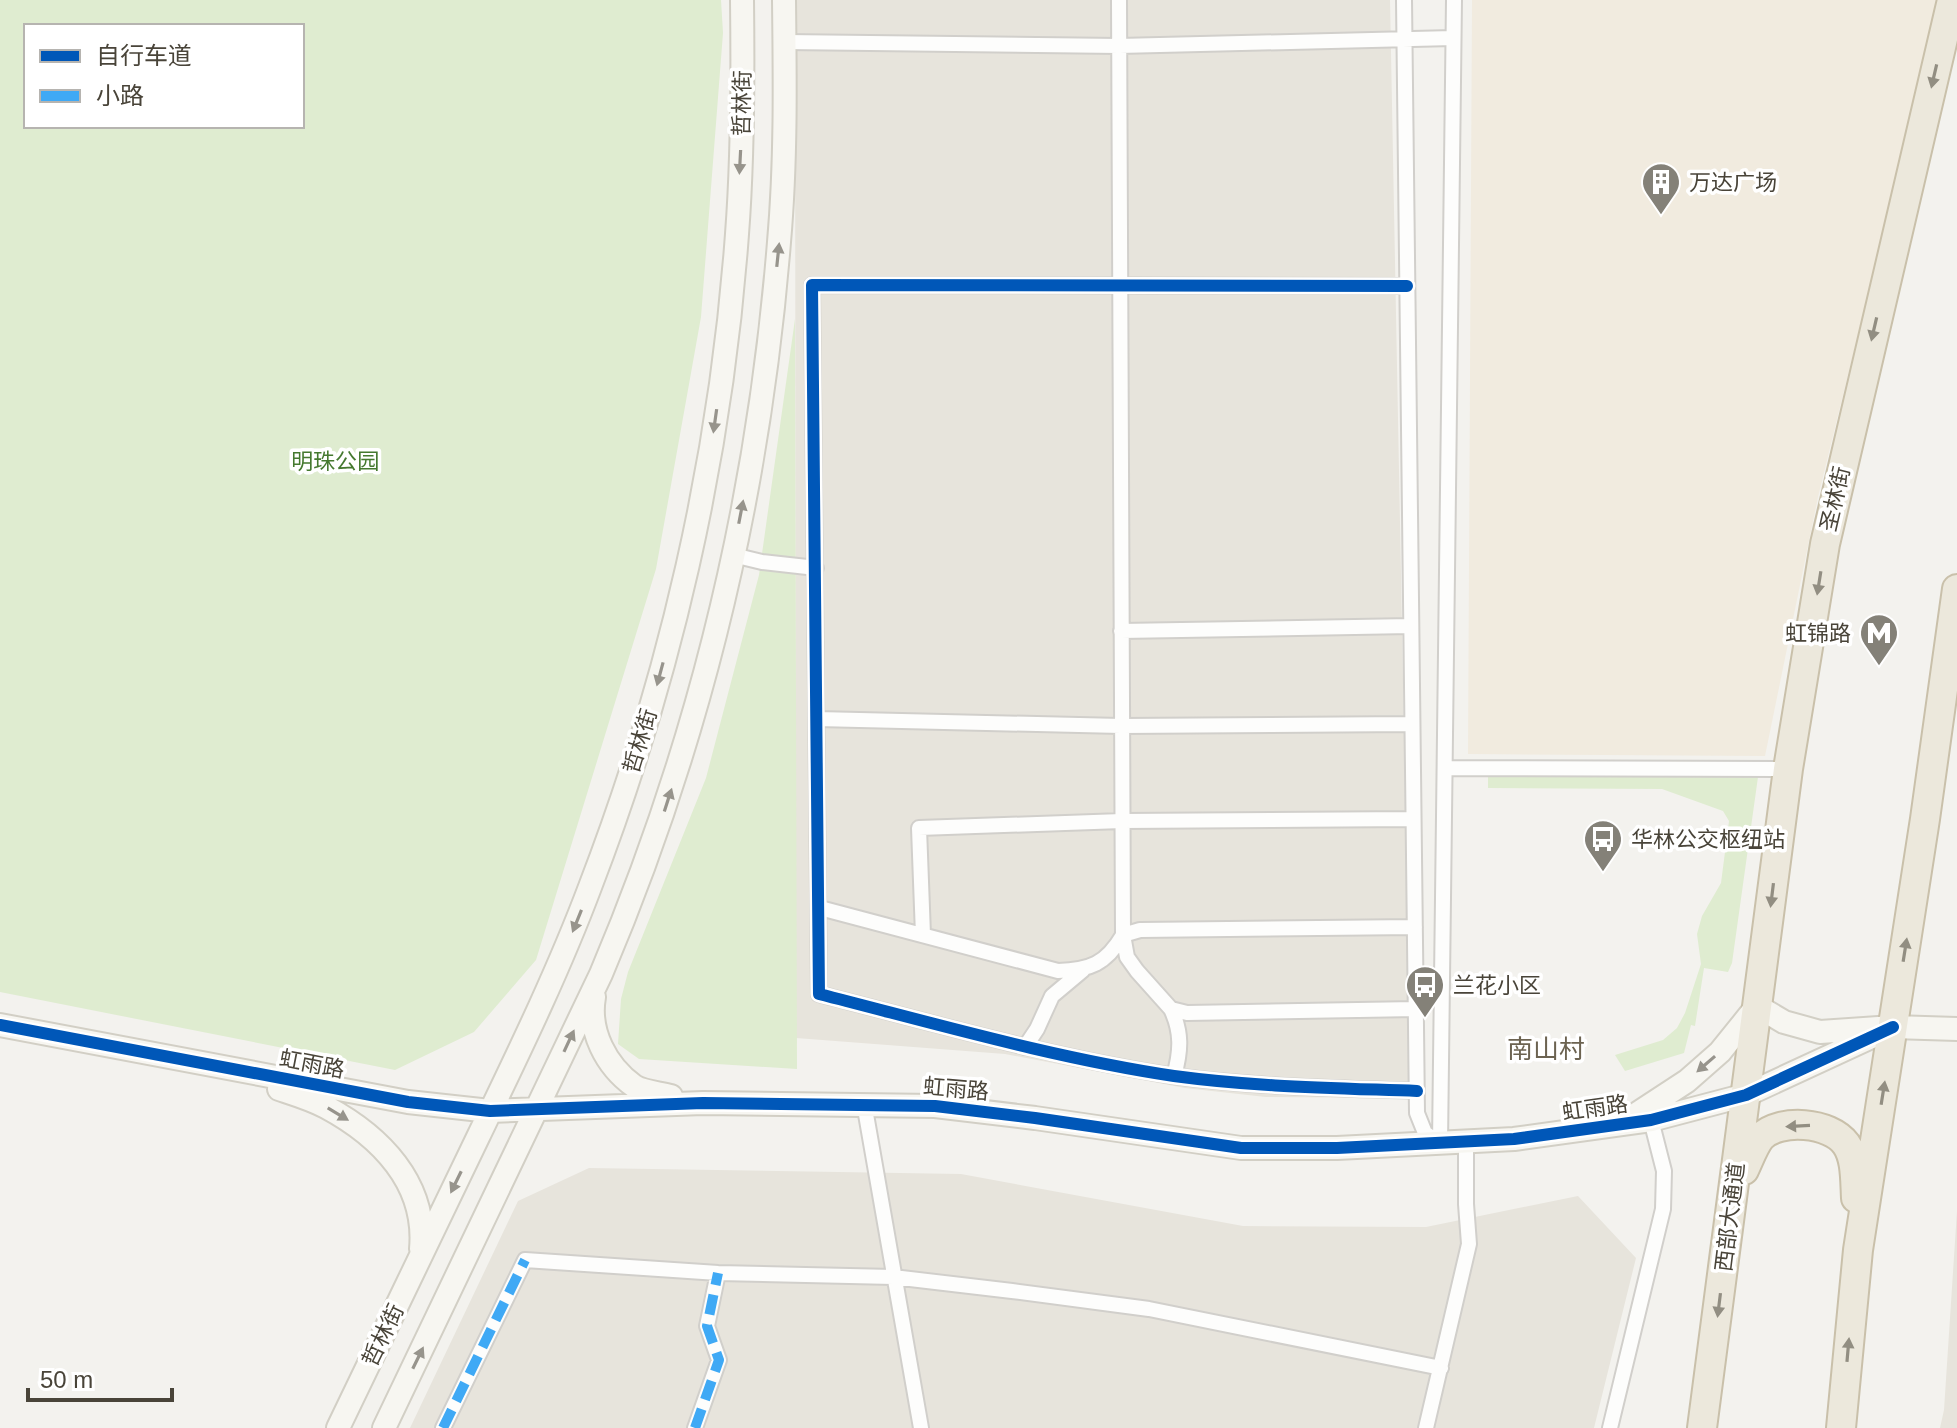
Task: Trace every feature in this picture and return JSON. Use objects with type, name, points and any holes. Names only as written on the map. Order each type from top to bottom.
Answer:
[{"type":"highway","name":"圣林街","points":[[1757,1006],[1788,769],[1825,544],[1952,0]]},
{"type":"highway","points":[[1841,1428],[1858,1250],[1957,589]]},
{"type":"highway","name":"西部大通道","points":[[1702,1428],[1757,1006]]},
{"type":"highway","points":[[1733,1197],[1760,1137],[1776,1127],[1817,1125],[1836,1134],[1847,1145],[1855,1169],[1858,1250]]},
{"type":"street","name":"哲林街","points":[[338,1428],[549,986],[623,798],[654,696],[682,589],[709,461],[736,249],[741,151],[742,0]]},
{"type":"street","name":"哲林街","points":[[384,1428],[596,984],[631,903],[665,811],[697,708],[733,555],[768,351],[780,226],[784,0]]},
{"type":"street","points":[[1119,0],[1123,935],[1127,957],[1171,1009],[1179,1026],[1180,1056],[1174,1076]]},
{"type":"street","points":[[1404,0],[1417,1113],[1425,1133],[1440,1143]]},
{"type":"street","points":[[1440,1143],[1454,0]]},
{"type":"street","points":[[785,42],[1119,46],[1453,38]]},
{"type":"street","points":[[1407,286],[812,285],[819,994],[1025,1047],[1174,1076],[1264,1085],[1417,1091]]},
{"type":"street","points":[[733,555],[762,562],[816,568]]},
{"type":"street","points":[[1121,631],[1411,626]]},
{"type":"street","points":[[817,719],[1121,726],[1412,724]]},
{"type":"street","points":[[1445,768],[1788,769]]},
{"type":"street","points":[[923,935],[919,828],[1122,821],[1413,819]]},
{"type":"street","points":[[820,908],[1058,971],[1123,962],[1135,968]]},
{"type":"street","points":[[1025,1047],[1052,996],[1113,952],[1123,935],[1140,930],[1415,927]]},
{"type":"street","points":[[596,984],[593,1025],[606,1057],[636,1088],[703,1103]]},
{"type":"street","points":[[1618,1125],[1662,1099],[1698,1071],[1720,1052],[1757,1006],[1784,1022],[1820,1032],[1893,1027],[1957,1029]]},
{"type":"street","points":[[1171,1009],[1187,1013],[1416,1009]]},
{"type":"street","name":"虹雨路","points":[[0,1025],[408,1102],[490,1111],[703,1103],[935,1106],[1241,1148],[1337,1148],[1514,1139],[1651,1120],[1746,1095],[1893,1027]]},
{"type":"street","points":[[214,1065],[323,1105],[366,1131],[408,1179],[420,1220],[420,1256]]},
{"type":"street","points":[[864,1103],[921,1428]]},
{"type":"street","points":[[1610,1428],[1663,1209],[1664,1171],[1651,1120]]},
{"type":"street","points":[[1426,1428],[1469,1244],[1466,1142]]},
{"type":"street","points":[[443,1428],[525,1260],[718,1273],[893,1277],[1149,1309],[1441,1368]]},
{"type":"street","points":[[695,1428],[719,1360],[707,1326],[718,1273]]},
{"type":"shaded area","name":"兰花小区","points":[[795,0],[1390,0],[1411,1098],[1266,1097],[1185,1088],[1005,1054],[796,1038]]},
{"type":"shaded area","points":[[1472,0],[1940,0],[1818,497],[1765,756],[1468,754]]},
{"type":"shaded area","points":[[589,1168],[961,1174],[1243,1226],[1426,1227],[1578,1196],[1636,1258],[1594,1428],[410,1428],[518,1201]]},
{"type":"shaded area","points":[[1957,1211],[1957,1428],[1940,1428],[1944,1410]]},
{"type":"green space","name":"明珠公园","points":[[0,0],[721,0],[723,33],[701,317],[656,569],[536,960],[474,1032],[395,1070],[0,992]]},
{"type":"green space","points":[[795,319],[797,1069],[639,1059],[618,1044],[621,999],[628,972],[706,778],[759,575]]},
{"type":"green space","points":[[1488,776],[1758,777],[1732,963],[1728,972],[1704,968],[1695,1026],[1691,1025],[1684,1053],[1625,1071],[1615,1055],[1663,1040],[1677,1028],[1685,1013],[1701,964],[1697,934],[1702,916],[1721,883],[1729,821],[1723,811],[1662,789],[1488,788]]},
{"type":"marked path","points":[[443,1428],[525,1260]]},
{"type":"marked path","points":[[695,1428],[719,1360],[707,1326],[718,1273]]},
{"type":"cycle path","points":[[1407,286],[812,285],[819,994],[1040,1050],[1129,1069],[1265,1085],[1417,1091]]},
{"type":"cycle path","points":[[0,1025],[408,1102],[490,1111],[703,1103],[935,1106],[1241,1148],[1337,1148],[1514,1139],[1651,1120],[1746,1095],[1893,1027]]},
{"type":"place","name":"万达广场","points":[[1661,216]]},
{"type":"place","name":"虹锦路","points":[[1879,667]]},
{"type":"place","name":"华林公交枢纽站","points":[[1603,873]]},
{"type":"place","name":"兰花小区","points":[[1425,1019]]},
{"type":"district","name":"南山村","points":[[1546,1049]]}]
